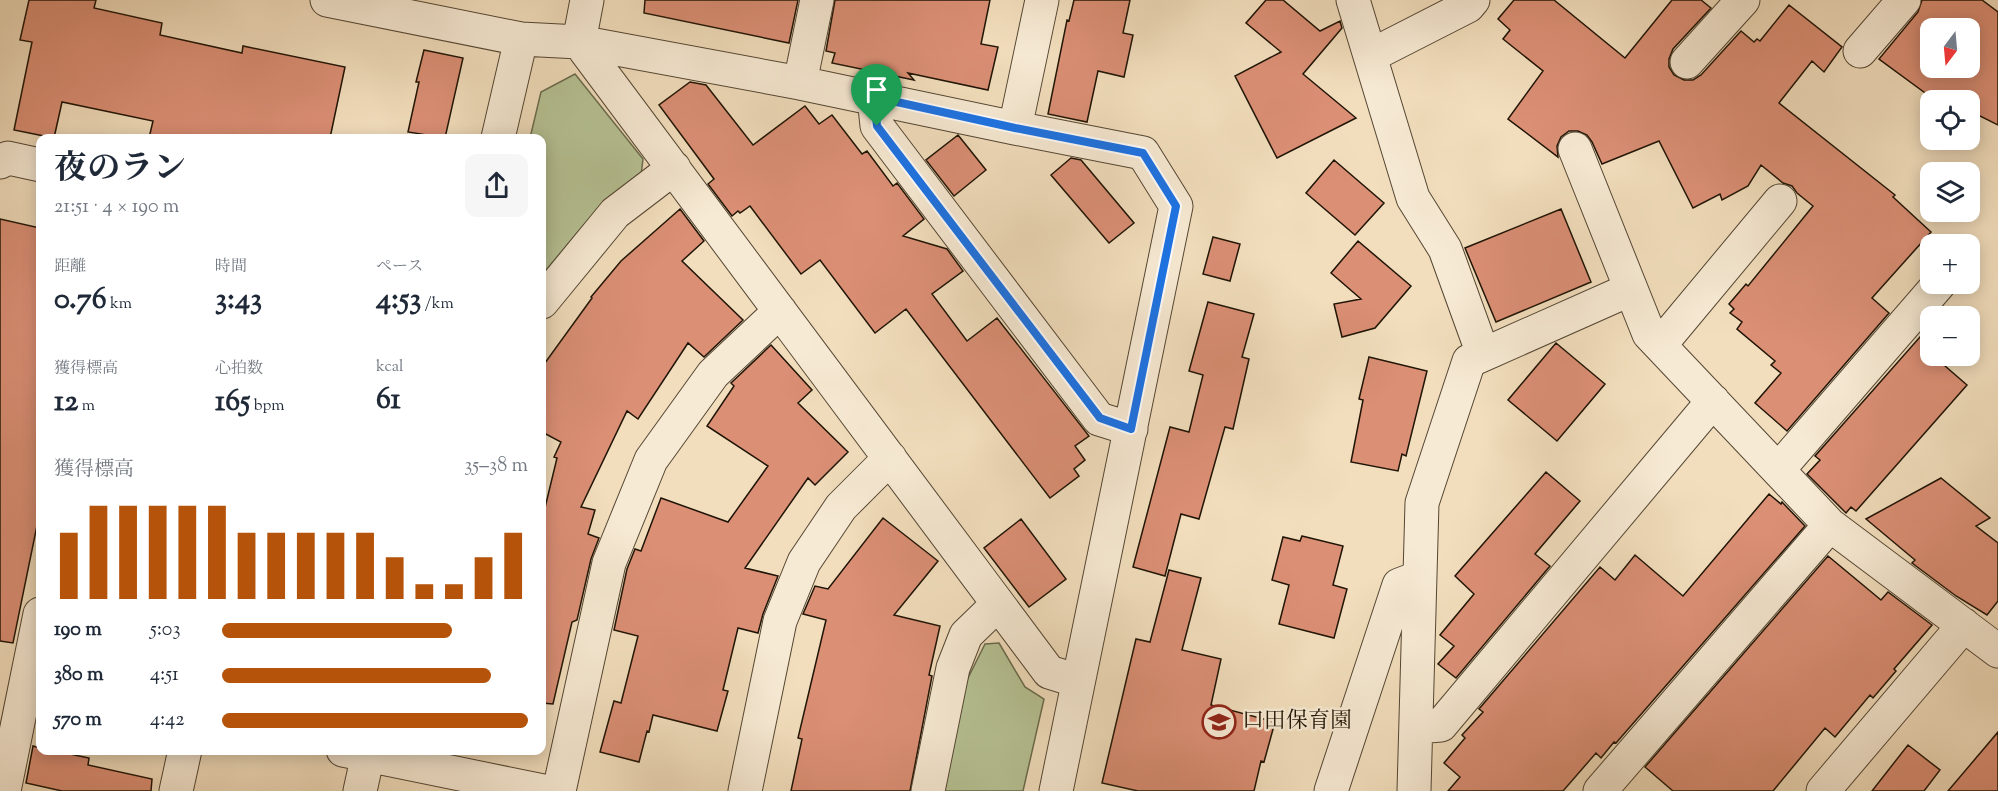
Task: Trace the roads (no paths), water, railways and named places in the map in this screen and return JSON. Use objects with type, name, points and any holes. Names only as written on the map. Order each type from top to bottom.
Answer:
[{"type":"street","points":[[327,0],[384,6],[521,39],[579,42],[800,82],[1143,153],[1176,206],[1056,791]]},
{"type":"street","points":[[587,0],[579,42],[1049,672],[1078,681]]},
{"type":"street","points":[[800,82],[817,0]]},
{"type":"street","points":[[1015,128],[1042,0]]},
{"type":"street","points":[[1353,0],[1413,198],[1445,249],[1483,354]]},
{"type":"street","points":[[1687,62],[1743,0]]},
{"type":"street","points":[[1860,51],[1904,0]]},
{"type":"street","points":[[1370,56],[1469,2]]},
{"type":"street","points":[[499,134],[521,39]]},
{"type":"street","points":[[874,97],[877,126],[1100,418],[1131,429]]},
{"type":"street","points":[[1575,149],[1649,334],[1830,525],[1998,651]]},
{"type":"street","points":[[0,162],[8,158],[36,164]]},
{"type":"street","points":[[546,297],[615,213],[674,168]]},
{"type":"street","points":[[1660,345],[1780,201]]},
{"type":"street","points":[[1414,791],[1422,503],[1468,361],[1631,289]]},
{"type":"street","points":[[1778,470],[1930,294]]},
{"type":"street","points":[[559,791],[609,563],[651,460],[713,374],[780,311]]},
{"type":"street","points":[[1416,727],[1441,725],[1713,401]]},
{"type":"street","points":[[745,791],[780,621],[804,562],[841,507],[890,458]]},
{"type":"street","points":[[1600,791],[1830,525]]},
{"type":"street","points":[[1331,791],[1399,585],[1420,577]]},
{"type":"street","points":[[928,791],[953,668],[966,635],[998,604]]},
{"type":"street","points":[[1823,791],[1964,626]]},
{"type":"street","points":[[4,791],[22,685],[36,630]]},
{"type":"street","points":[[176,791],[184,755]]},
{"type":"street","points":[[360,755],[360,791]]},
{"type":"street","points":[[374,755],[543,791]]},
{"type":"place","name":"口田保育園","points":[[1219,722]]}]
